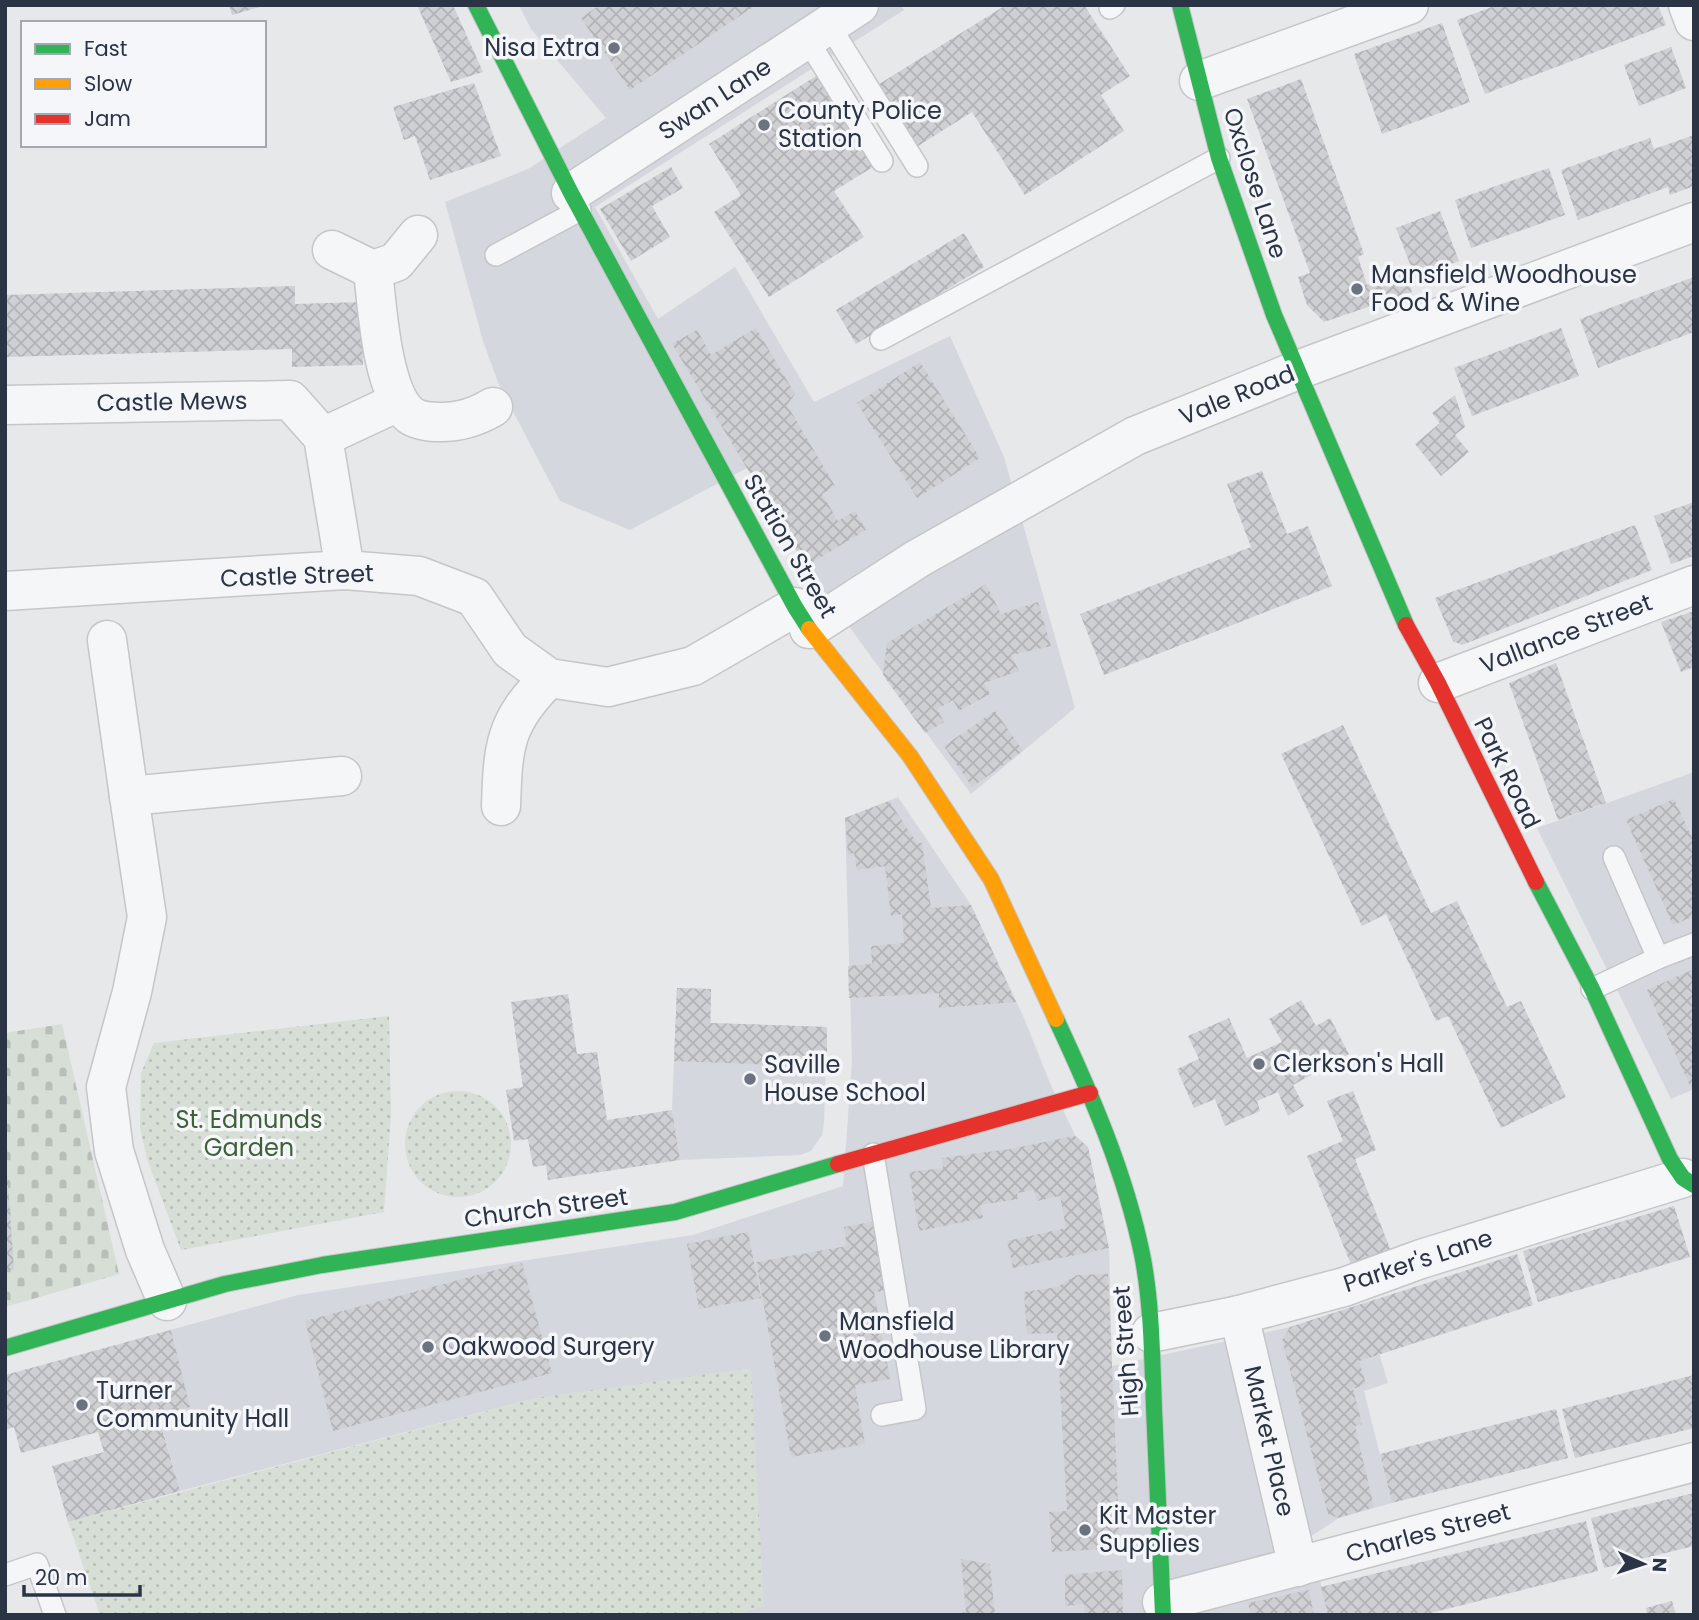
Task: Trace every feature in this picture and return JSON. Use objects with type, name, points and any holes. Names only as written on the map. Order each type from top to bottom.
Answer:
[{"type":"street","name":"Station Street","points":[[476,5],[576,202],[802,618],[910,756],[991,879],[1090,1093]]},
{"type":"street","name":"Oxclose Lane","points":[[1180,5],[1219,158],[1274,315],[1298,370]]},
{"type":"street","points":[[1199,81],[1409,5]]},
{"type":"street","points":[[1688,5],[1694,21]]},
{"type":"street","name":"Swan Lane","points":[[576,202],[832,23]]},
{"type":"street","name":"Vale Road","points":[[802,618],[916,559],[1135,436],[1298,370],[1694,222]]},
{"type":"street","points":[[332,250],[373,270],[396,262],[418,235]]},
{"type":"street","points":[[373,270],[380,328],[398,402],[412,417],[429,422],[457,422],[477,417],[493,407]]},
{"type":"street","name":"Park Road","points":[[1298,370],[1400,615],[1438,683],[1517,846],[1592,989],[1670,1159],[1688,1181]]},
{"type":"street","name":"Castle Mews","points":[[5,405],[290,401],[323,437]]},
{"type":"street","points":[[345,570],[323,437],[398,402]]},
{"type":"street","name":"Castle Street","points":[[5,591],[345,570],[419,576],[474,597],[510,650],[549,678],[608,687],[693,666],[802,618]]},
{"type":"street","name":"Vallance Street","points":[[1438,683],[1694,585]]},
{"type":"street","points":[[107,640],[147,917],[132,992],[106,1087],[114,1151],[145,1250],[167,1301]]},
{"type":"street","points":[[501,806],[503,762],[511,725],[527,699],[549,678]]},
{"type":"street","points":[[129,796],[342,776]]},
{"type":"street","name":"Church Street","points":[[5,1348],[225,1284],[322,1265],[675,1212],[1090,1093]]},
{"type":"street","name":"High Street","points":[[1090,1093],[1129,1203],[1142,1255],[1151,1333],[1162,1608]]},
{"type":"street","name":"Parker's Lane","points":[[1151,1333],[1239,1315],[1344,1287],[1421,1259],[1688,1181]]},
{"type":"street","name":"Market Place","points":[[1239,1315],[1298,1567]]},
{"type":"street","name":"Charles Street","points":[[1162,1608],[1298,1567],[1694,1462]]},
{"type":"lane","points":[[832,23],[882,161]]},
{"type":"lane","points":[[832,23],[917,166]]},
{"type":"lane","points":[[881,339],[1219,158]]},
{"type":"lane","points":[[496,255],[576,202]]},
{"type":"lane","points":[[1614,857],[1658,958]]},
{"type":"lane","points":[[1592,989],[1694,944]]},
{"type":"lane","points":[[873,1154],[915,1409],[882,1415]]},
{"type":"lane","points":[[5,1575],[37,1564],[55,1615]]},
{"type":"shaded area","points":[[519,5],[901,5],[904,10],[595,207],[658,319],[735,267],[814,402],[950,336],[1004,457],[1075,708],[971,794],[806,567],[747,468],[630,530],[560,501],[499,385],[483,341],[445,202],[528,169],[606,118],[531,29]]},
{"type":"shaded area","points":[[1694,772],[1694,1089],[1671,1099],[1537,828]]},
{"type":"shaded area","points":[[898,797],[971,905],[1075,1135],[1088,1147],[1109,1248],[1112,1366],[1290,1327],[1364,1303],[1388,1383],[1364,1391],[1392,1503],[1339,1518],[1310,1537],[1328,1615],[735,1615],[764,1605],[536,1398],[180,1491],[137,1339],[298,1295],[693,1235],[843,1186],[852,1061],[845,818]]},
{"type":"shaded area","name":"Saville House School","points":[[677,988],[711,989],[711,1023],[827,1027],[824,1123],[822,1135],[811,1151],[800,1155],[680,1160],[672,1110]]},
{"type":"green space","name":"St. Edmunds Garden","points":[[389,1016],[391,1115],[384,1212],[181,1250],[147,1159],[140,1127],[141,1073],[154,1043]]},
{"type":"green space","points":[[62,1024],[119,1274],[5,1307],[5,1033]]},
{"type":"green space","points":[[458,1091],[478,1095],[495,1107],[507,1124],[511,1144],[507,1164],[495,1181],[478,1193],[458,1197],[438,1193],[421,1181],[409,1164],[405,1144],[409,1124],[421,1107],[438,1095]]},
{"type":"green space","points":[[751,1368],[764,1606],[735,1615],[100,1615],[68,1522],[536,1398]]},
{"type":"building","points":[[229,5],[263,5],[263,6],[232,15]]},
{"type":"building","points":[[417,5],[453,5],[483,72],[451,82]]},
{"type":"building","points":[[600,5],[756,5],[630,90],[581,18]]},
{"type":"building","points":[[1006,5],[1084,5],[1130,76],[1101,95],[1124,131],[1025,195],[972,112],[915,148],[876,86]]},
{"type":"building","points":[[1497,5],[1658,5],[1666,25],[1485,94],[1457,20]]},
{"type":"building","points":[[1442,23],[1470,102],[1382,134],[1354,54]]},
{"type":"building","points":[[1671,47],[1686,88],[1639,106],[1624,65]]},
{"type":"building","points":[[816,76],[873,167],[834,191],[864,237],[769,297],[714,212],[741,195],[709,144]]},
{"type":"building","points":[[1301,79],[1364,254],[1358,257],[1367,285],[1406,272],[1412,292],[1324,322],[1307,305],[1298,277],[1310,273],[1247,99]]},
{"type":"building","points":[[474,83],[501,156],[430,180],[415,136],[404,140],[393,107]]},
{"type":"building","points":[[1694,135],[1694,186],[1670,195],[1668,187],[1578,220],[1561,170],[1650,138],[1654,149]]},
{"type":"building","points":[[671,167],[683,188],[652,206],[670,237],[631,261],[600,209]]},
{"type":"building","points":[[1549,168],[1565,215],[1471,248],[1455,200]]},
{"type":"building","points":[[1440,211],[1459,261],[1415,277],[1396,228]]},
{"type":"building","points":[[964,233],[984,267],[856,344],[836,310]]},
{"type":"building","points":[[1694,277],[1694,332],[1598,368],[1580,319]]},
{"type":"building","points":[[295,286],[295,304],[362,302],[363,365],[292,367],[292,349],[5,357],[5,295]]},
{"type":"building","points":[[756,328],[795,394],[787,405],[835,486],[822,494],[838,521],[855,511],[866,530],[806,566],[672,344],[697,330],[711,355]]},
{"type":"building","points":[[1561,328],[1579,376],[1472,416],[1454,368]]},
{"type":"building","points":[[920,362],[980,458],[917,498],[857,403]]},
{"type":"building","points":[[1455,395],[1465,427],[1455,435],[1469,452],[1441,476],[1415,444],[1440,423],[1432,413]]},
{"type":"building","points":[[1262,471],[1287,534],[1308,526],[1332,586],[1104,675],[1080,614],[1251,547],[1227,484]]},
{"type":"building","points":[[1694,502],[1694,556],[1671,564],[1654,516]]},
{"type":"building","points":[[1635,525],[1652,570],[1462,645],[1453,641],[1435,598]]},
{"type":"building","points":[[986,584],[1001,614],[1038,602],[1051,646],[1011,655],[1019,671],[984,683],[990,694],[959,711],[953,700],[937,709],[944,722],[925,733],[883,675],[887,643]]},
{"type":"building","points":[[1694,611],[1694,667],[1681,672],[1661,622]]},
{"type":"building","points":[[1556,663],[1606,803],[1558,820],[1509,683]]},
{"type":"building","points":[[995,711],[1023,751],[972,787],[944,746]]},
{"type":"building","points":[[1343,725],[1431,913],[1457,901],[1507,1007],[1521,1001],[1566,1097],[1501,1128],[1448,1016],[1436,1021],[1386,914],[1362,926],[1281,754]]},
{"type":"building","points":[[1674,799],[1694,842],[1694,916],[1673,925],[1626,820]]},
{"type":"building","points":[[889,801],[917,843],[922,843],[931,908],[971,905],[1016,1002],[939,1008],[939,993],[849,998],[848,966],[872,964],[871,946],[904,943],[902,914],[891,916],[885,866],[857,870],[854,853],[848,855],[845,818]]},
{"type":"building","points":[[1694,969],[1694,1084],[1690,1086],[1647,990]]},
{"type":"building","points":[[677,988],[711,989],[710,1023],[827,1027],[827,1067],[674,1061]]},
{"type":"building","points":[[568,994],[577,1054],[597,1052],[607,1120],[672,1110],[680,1160],[548,1180],[546,1165],[533,1167],[528,1139],[514,1141],[506,1090],[523,1087],[511,1002]]},
{"type":"building","name":"Clerkson's Hall","points":[[1301,1000],[1316,1026],[1330,1018],[1349,1054],[1293,1085],[1304,1106],[1288,1116],[1278,1092],[1257,1101],[1260,1111],[1225,1126],[1215,1099],[1194,1108],[1177,1069],[1199,1059],[1188,1036],[1229,1018],[1247,1058],[1282,1042],[1269,1019]]},
{"type":"building","points":[[1353,1091],[1376,1150],[1355,1159],[1391,1251],[1352,1267],[1307,1156],[1343,1141],[1327,1101]]},
{"type":"building","points":[[1075,1136],[1088,1147],[1109,1248],[1013,1268],[1007,1241],[1066,1228],[1060,1196],[1037,1201],[1034,1190],[1017,1193],[1018,1199],[980,1205],[983,1218],[919,1231],[909,1172],[943,1168],[942,1158],[1010,1149]]},
{"type":"building","points":[[7,1171],[14,1270],[5,1270]]},
{"type":"building","points":[[1674,1206],[1690,1257],[1538,1302],[1523,1251]]},
{"type":"building","name":"Mansfield Woodhouse Library","points":[[872,1222],[885,1291],[874,1292],[890,1379],[855,1385],[865,1444],[791,1457],[756,1262],[847,1246],[844,1227]]},
{"type":"building","points":[[748,1232],[761,1298],[699,1309],[687,1244]]},
{"type":"building","points":[[1517,1254],[1533,1305],[1359,1361],[1366,1384],[1353,1389],[1362,1424],[1355,1426],[1374,1507],[1339,1518],[1328,1514],[1282,1340],[1290,1327]]},
{"type":"building","name":"Oakwood Surgery","points":[[522,1263],[552,1373],[333,1431],[305,1321]]},
{"type":"building","points":[[1108,1274],[1120,1548],[1052,1552],[1049,1512],[1067,1511],[1057,1333],[1027,1334],[1024,1292],[1057,1287],[1077,1275]]},
{"type":"building","points":[[171,1330],[190,1407],[158,1415],[180,1491],[68,1522],[52,1466],[104,1452],[98,1432],[21,1453],[14,1427],[5,1430],[5,1375]]},
{"type":"building","points":[[1694,1375],[1694,1428],[1575,1458],[1562,1409]]},
{"type":"building","points":[[1556,1409],[1568,1458],[1392,1503],[1380,1454]]},
{"type":"building","points":[[1694,1493],[1694,1546],[1604,1568],[1591,1518]]},
{"type":"building","points":[[1586,1521],[1598,1571],[1423,1615],[1328,1615],[1321,1587]]},
{"type":"building","points":[[961,1559],[990,1564],[995,1615],[957,1615],[966,1612]]},
{"type":"building","points":[[1122,1570],[1123,1615],[1085,1615],[1084,1604],[1065,1606],[1065,1575]]},
{"type":"building","points":[[1309,1590],[1314,1615],[1251,1615],[1248,1603]]},
{"type":"building","points":[[1672,1601],[1676,1615],[1647,1615],[1646,1608]]},
{"type":"traffic: fast","points":[[476,5],[571,193],[809,629]]},
{"type":"traffic: fast","points":[[1180,5],[1219,158],[1274,315],[1406,625]]},
{"type":"traffic: fast","points":[[1536,882],[1592,989],[1670,1159],[1683,1178],[1694,1185]]},
{"type":"traffic: fast","points":[[1056,1019],[1117,1163],[1142,1254],[1151,1331],[1163,1615]]},
{"type":"traffic: fast","points":[[5,1348],[225,1284],[322,1265],[675,1212],[838,1164]]},
{"type":"traffic: slow","points":[[809,629],[910,756],[991,879],[1056,1019]]},
{"type":"traffic: jam","points":[[1406,625],[1438,683],[1536,882]]},
{"type":"traffic: jam","points":[[838,1164],[1090,1093]]},
{"type":"place","name":"Nisa Extra","points":[[614,48]]},
{"type":"place","name":"County Police Station","points":[[764,125]]},
{"type":"place","name":"Mansfield Woodhouse Food & Wine","points":[[1357,289]]},
{"type":"place","name":"Clerkson's Hall","points":[[1259,1064]]},
{"type":"place","name":"Saville House School","points":[[750,1079]]},
{"type":"place","name":"Mansfield Woodhouse Library","points":[[825,1336]]},
{"type":"place","name":"Oakwood Surgery","points":[[428,1347]]},
{"type":"place","name":"Turner Community Hall","points":[[82,1405]]},
{"type":"place","name":"Kit Master Supplies","points":[[1085,1530]]}]
